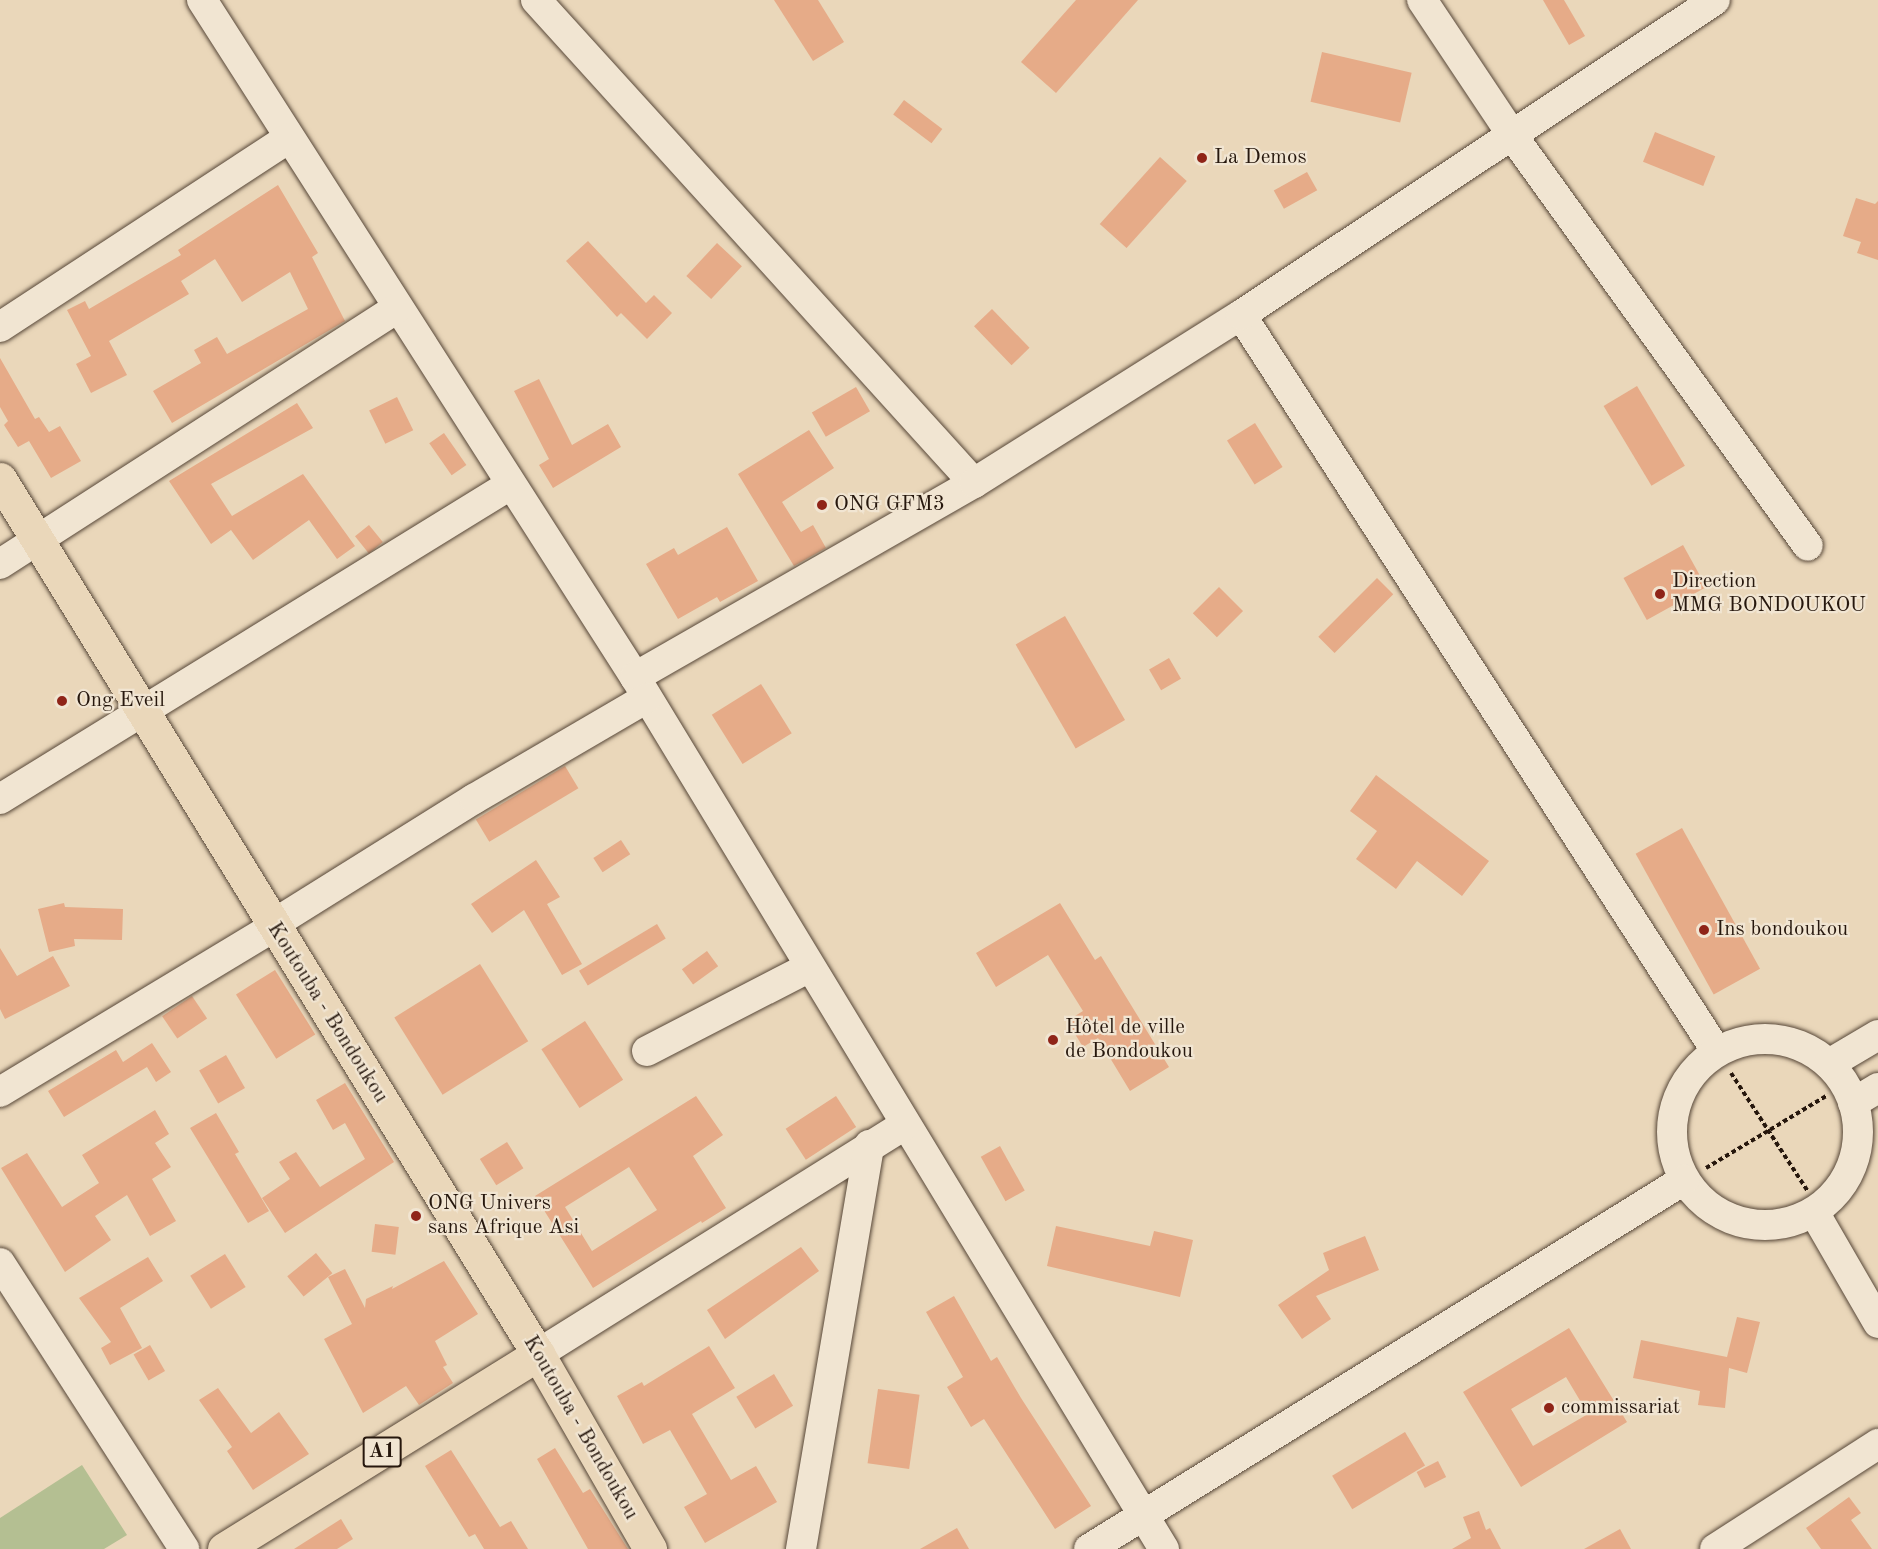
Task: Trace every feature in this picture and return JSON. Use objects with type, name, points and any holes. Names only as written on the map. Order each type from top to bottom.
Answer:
[{"type":"main road","name":"Koutouba - Bondoukou","points":[[0,479],[36,542],[538,1354],[650,1549]]},
{"type":"main road","name":"A1","points":[[224,1549],[538,1354]]},
{"type":"street","points":[[202,0],[641,688],[1164,1549]]},
{"type":"street","points":[[537,0],[974,483]]},
{"type":"street","points":[[1422,0],[1512,135],[1808,546]]},
{"type":"street","points":[[0,1092],[273,926],[474,799],[641,688],[1241,315],[1715,0]]},
{"type":"street","points":[[0,327],[289,138]]},
{"type":"street","points":[[0,564],[397,308]]},
{"type":"street","points":[[1241,315],[1717,1052]]},
{"type":"street","points":[[0,799],[510,485]]},
{"type":"street","points":[[647,1051],[810,967]]},
{"type":"street","points":[[1851,1084],[1796,1045],[1776,1040],[1736,1044],[1717,1052],[1698,1067],[1683,1086],[1674,1109],[1671,1133],[1674,1157],[1684,1179],[1699,1199],[1719,1214],[1742,1223],[1767,1225],[1791,1222],[1814,1212],[1833,1197],[1848,1176],[1856,1152],[1858,1128],[1851,1084],[1878,1035]]},
{"type":"street","points":[[538,1354],[869,1145],[905,1125]]},
{"type":"street","points":[[801,1549],[869,1145]]},
{"type":"street","points":[[1089,1549],[1684,1179]]},
{"type":"street","points":[[1814,1212],[1878,1323]]},
{"type":"street","points":[[0,1263],[184,1549]]},
{"type":"street","points":[[1714,1549],[1878,1444]]},
{"type":"path","points":[[1717,1052],[1811,1196],[1814,1212]]},
{"type":"path","points":[[1684,1179],[1851,1084]]},
{"type":"green space","points":[[82,1465],[127,1535],[104,1549],[0,1549],[0,1518]]},
{"type":"building","points":[[774,0],[818,0],[844,42],[813,61]]},
{"type":"building","points":[[1076,0],[1138,0],[1056,93],[1021,62]]},
{"type":"building","points":[[1543,0],[1564,0],[1585,36],[1569,45]]},
{"type":"building","points":[[1322,52],[1412,73],[1400,122],[1311,102]]},
{"type":"building","points":[[904,100],[942,129],[932,143],[893,114]]},
{"type":"building","points":[[1655,132],[1715,156],[1703,186],[1643,162]]},
{"type":"building","points":[[1160,157],[1187,181],[1127,248],[1100,224]]},
{"type":"building","points":[[1307,172],[1317,190],[1284,209],[1274,190]]},
{"type":"building","points":[[278,185],[318,253],[312,257],[345,321],[172,423],[153,391],[201,363],[194,350],[217,337],[227,354],[308,309],[290,272],[242,302],[215,259],[181,281],[189,294],[109,341],[127,375],[91,393],[76,364],[91,356],[67,310],[85,301],[89,309],[181,255],[178,250]]},
{"type":"building","points":[[1856,198],[1875,204],[1878,201],[1878,260],[1857,253],[1861,242],[1843,236]]},
{"type":"building","points":[[588,241],[646,303],[654,295],[672,313],[647,339],[621,313],[617,317],[566,261]]},
{"type":"building","points":[[717,243],[742,266],[711,299],[686,276]]},
{"type":"building","points":[[992,309],[1030,348],[1012,365],[974,326]]},
{"type":"building","points":[[0,358],[35,419],[39,417],[49,432],[60,426],[81,461],[51,478],[29,441],[18,447],[4,425],[8,421],[0,407]]},
{"type":"building","points":[[539,379],[572,445],[608,424],[621,447],[553,488],[539,465],[549,459],[514,391]]},
{"type":"building","points":[[1637,386],[1685,466],[1651,486],[1604,406]]},
{"type":"building","points":[[856,387],[870,411],[826,437],[812,412]]},
{"type":"building","points":[[397,397],[413,430],[385,444],[369,411]]},
{"type":"building","points":[[297,403],[313,428],[211,484],[232,516],[303,474],[355,546],[337,559],[309,520],[253,560],[231,530],[211,544],[169,481]]},
{"type":"building","points":[[1255,423],[1283,467],[1255,485],[1227,440]]},
{"type":"building","points":[[809,430],[834,468],[782,502],[801,532],[813,525],[826,548],[794,566],[738,474]]},
{"type":"building","points":[[444,433],[466,465],[452,475],[429,443]]},
{"type":"building","points":[[369,525],[383,542],[369,553],[355,536]]},
{"type":"building","points":[[727,527],[758,581],[720,602],[717,597],[678,619],[646,564],[674,548],[678,555]]},
{"type":"building","points":[[1683,545],[1706,587],[1647,620],[1624,578]]},
{"type":"building","points":[[1377,578],[1393,594],[1335,653],[1318,637]]},
{"type":"building","points":[[1219,587],[1243,611],[1217,637],[1193,613]]},
{"type":"building","points":[[1065,616],[1125,720],[1076,748],[1016,644]]},
{"type":"building","points":[[1169,658],[1181,679],[1161,690],[1149,670]]},
{"type":"building","points":[[761,684],[792,733],[743,764],[712,715]]},
{"type":"building","points":[[565,766],[578,788],[489,842],[476,820]]},
{"type":"building","points":[[1376,775],[1489,861],[1462,896],[1417,861],[1396,889],[1356,859],[1377,831],[1350,811]]},
{"type":"building","points":[[1682,828],[1760,969],[1714,995],[1636,854]]},
{"type":"building","points":[[621,840],[630,854],[603,872],[593,858]]},
{"type":"building","points":[[536,860],[560,897],[547,904],[582,964],[562,975],[524,910],[492,933],[471,904]]},
{"type":"building","points":[[64,903],[65,907],[123,909],[122,940],[74,939],[75,946],[49,952],[38,909]]},
{"type":"building","points":[[1060,903],[1095,960],[1101,956],[1169,1067],[1130,1091],[1098,1038],[1083,1047],[1067,1021],[1083,1011],[1048,955],[996,987],[976,953]]},
{"type":"building","points":[[657,924],[666,939],[588,985],[579,971]]},
{"type":"building","points":[[0,948],[17,976],[53,956],[70,986],[5,1019],[0,1009]]},
{"type":"building","points":[[707,951],[718,966],[693,985],[682,969]]},
{"type":"building","points":[[480,964],[528,1041],[443,1095],[394,1018]]},
{"type":"building","points":[[275,970],[315,1034],[276,1059],[236,994]]},
{"type":"building","points":[[192,996],[207,1018],[177,1039],[162,1016]]},
{"type":"building","points":[[585,1021],[623,1080],[580,1108],[541,1049]]},
{"type":"building","points":[[152,1043],[171,1072],[156,1082],[147,1067],[64,1117],[48,1091],[116,1050],[123,1062]]},
{"type":"building","points":[[226,1055],[245,1088],[218,1103],[199,1070]]},
{"type":"building","points":[[345,1083],[394,1162],[285,1233],[262,1198],[290,1179],[279,1162],[296,1152],[320,1187],[365,1159],[345,1123],[333,1130],[316,1100]]},
{"type":"building","points":[[696,1096],[723,1135],[693,1156],[726,1208],[593,1288],[535,1196]],"holes":[[[629,1167],[657,1210],[592,1251],[565,1207]]]},
{"type":"building","points":[[836,1096],[856,1127],[806,1160],[786,1129]]},
{"type":"building","points":[[155,1110],[169,1134],[155,1143],[171,1167],[152,1179],[176,1221],[150,1236],[127,1195],[95,1216],[111,1240],[65,1272],[1,1168],[27,1153],[62,1207],[99,1183],[82,1155]]},
{"type":"building","points":[[216,1113],[239,1152],[235,1154],[269,1211],[248,1223],[190,1128]]},
{"type":"building","points":[[507,1142],[523,1168],[496,1185],[480,1159]]},
{"type":"building","points":[[1000,1146],[1025,1191],[1005,1201],[981,1157]]},
{"type":"building","points":[[375,1224],[399,1227],[395,1255],[372,1252]]},
{"type":"building","points":[[1056,1226],[1150,1246],[1154,1231],[1193,1240],[1180,1297],[1047,1266]]},
{"type":"building","points":[[1365,1236],[1379,1270],[1316,1296],[1331,1319],[1302,1339],[1278,1305],[1329,1270],[1323,1253]]},
{"type":"building","points":[[801,1247],[819,1271],[725,1339],[707,1310]]},
{"type":"building","points":[[316,1253],[332,1273],[304,1296],[287,1276]]},
{"type":"building","points":[[225,1254],[246,1287],[211,1309],[190,1276]]},
{"type":"building","points":[[148,1257],[163,1281],[120,1308],[142,1348],[110,1365],[101,1348],[111,1342],[79,1298]]},
{"type":"building","points":[[444,1261],[478,1314],[435,1341],[447,1365],[443,1367],[453,1383],[419,1405],[406,1386],[363,1413],[324,1339],[352,1324],[328,1277],[345,1269],[365,1308],[366,1299],[393,1286],[392,1289]]},
{"type":"building","points":[[954,1296],[991,1361],[997,1357],[1091,1506],[1055,1529],[984,1419],[971,1427],[947,1387],[963,1377],[926,1312]]},
{"type":"building","points":[[1737,1317],[1760,1322],[1747,1373],[1729,1368],[1725,1408],[1698,1405],[1700,1391],[1633,1378],[1641,1340],[1727,1357]]},
{"type":"building","points":[[1569,1328],[1627,1422],[1521,1487],[1463,1392]],"holes":[[[1566,1377],[1588,1414],[1533,1446],[1511,1409]]]},
{"type":"building","points":[[150,1345],[165,1371],[149,1380],[134,1354]]},
{"type":"building","points":[[709,1346],[735,1388],[692,1414],[731,1480],[756,1466],[777,1502],[705,1543],[684,1507],[707,1494],[670,1430],[643,1444],[617,1396],[642,1382],[644,1386]]},
{"type":"building","points":[[774,1374],[793,1406],[755,1428],[736,1397]]},
{"type":"building","points":[[218,1388],[251,1433],[279,1412],[309,1454],[253,1490],[227,1451],[232,1447],[199,1400]]},
{"type":"building","points":[[878,1389],[920,1395],[909,1469],[868,1463]]},
{"type":"building","points":[[1405,1432],[1425,1465],[1352,1509],[1332,1476]]},
{"type":"building","points":[[555,1448],[583,1493],[590,1489],[628,1549],[588,1549],[537,1459]]},
{"type":"building","points":[[451,1450],[500,1527],[511,1521],[528,1549],[484,1549],[475,1534],[469,1537],[425,1466]]},
{"type":"building","points":[[1438,1461],[1446,1477],[1425,1488],[1417,1472]]},
{"type":"building","points":[[1849,1497],[1861,1513],[1851,1520],[1872,1549],[1821,1549],[1806,1528]]},
{"type":"building","points":[[1479,1511],[1486,1530],[1490,1528],[1501,1549],[1452,1549],[1471,1538],[1463,1517]]},
{"type":"building","points":[[341,1519],[353,1539],[337,1549],[294,1549]]},
{"type":"building","points":[[957,1528],[969,1549],[920,1549]]},
{"type":"building","points":[[1620,1529],[1631,1549],[1584,1549]]},
{"type":"place","name":"La Demos","points":[[1202,158]]},
{"type":"place","name":"ONG GFM3","points":[[822,505]]},
{"type":"place","name":"Direction MMG BONDOUKOU","points":[[1660,594]]},
{"type":"place","name":"Ong Eveil","points":[[62,701]]},
{"type":"place","name":"Ins bondoukou","points":[[1704,930]]},
{"type":"place","name":"Hôtel de ville de Bondoukou","points":[[1053,1040]]},
{"type":"place","name":"ONG Univers sans Afrique Asi","points":[[416,1216]]},
{"type":"place","name":"commissariat","points":[[1549,1408]]}]
